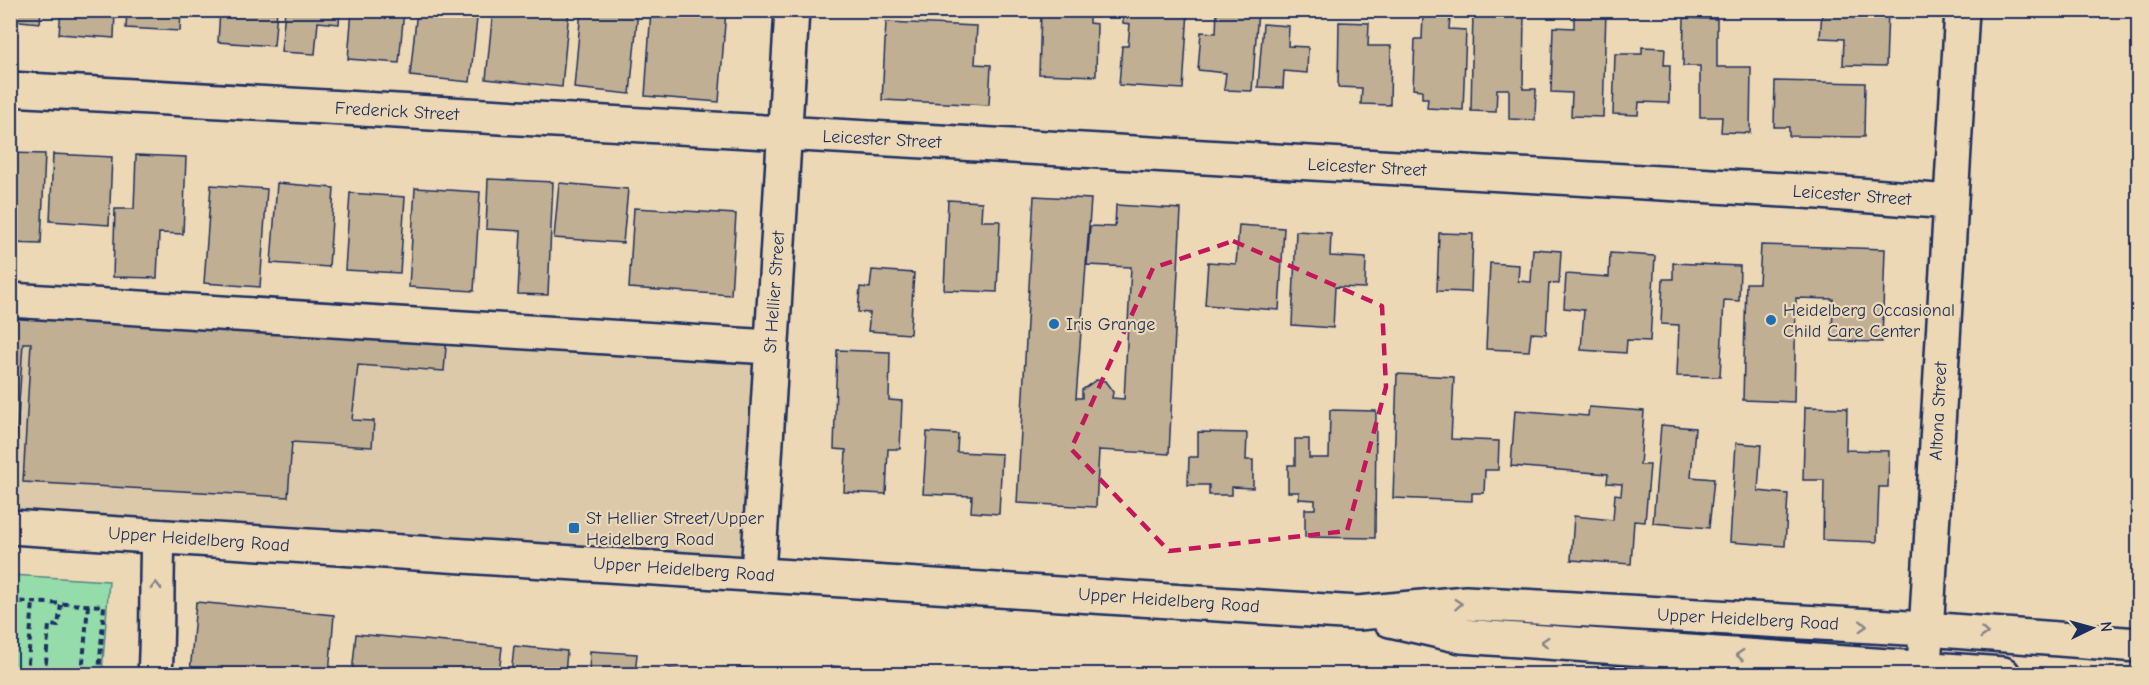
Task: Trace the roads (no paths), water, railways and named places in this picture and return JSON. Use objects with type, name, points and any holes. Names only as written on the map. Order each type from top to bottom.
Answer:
[{"type":"street","name":"St Hellier Street","points":[[758,574],[792,10]]},
{"type":"street","name":"Altona Street","points":[[1924,668],[1962,10]]},
{"type":"street","name":"Frederick Street","points":[[10,89],[784,133]]},
{"type":"street","name":"Leicester Street","points":[[784,133],[1819,192],[1950,202]]},
{"type":"street","points":[[10,300],[770,347]]},
{"type":"street","name":"Upper Heidelberg Road","points":[[10,527],[1358,613],[1461,636],[2003,675]]},
{"type":"street","points":[[155,675],[158,635],[156,589],[158,537]]},
{"type":"street","name":"Upper Heidelberg Road","points":[[1358,613],[1466,603],[1926,629],[2139,645]]},
{"type":"place","name":"Heidelberg Occasional Child Care Center","points":[[1771,320]]},
{"type":"place","name":"Iris Grange","points":[[1054,324]]},
{"type":"place","name":"St Hellier Street/Upper Heidelberg Road","points":[[574,528]]}]
